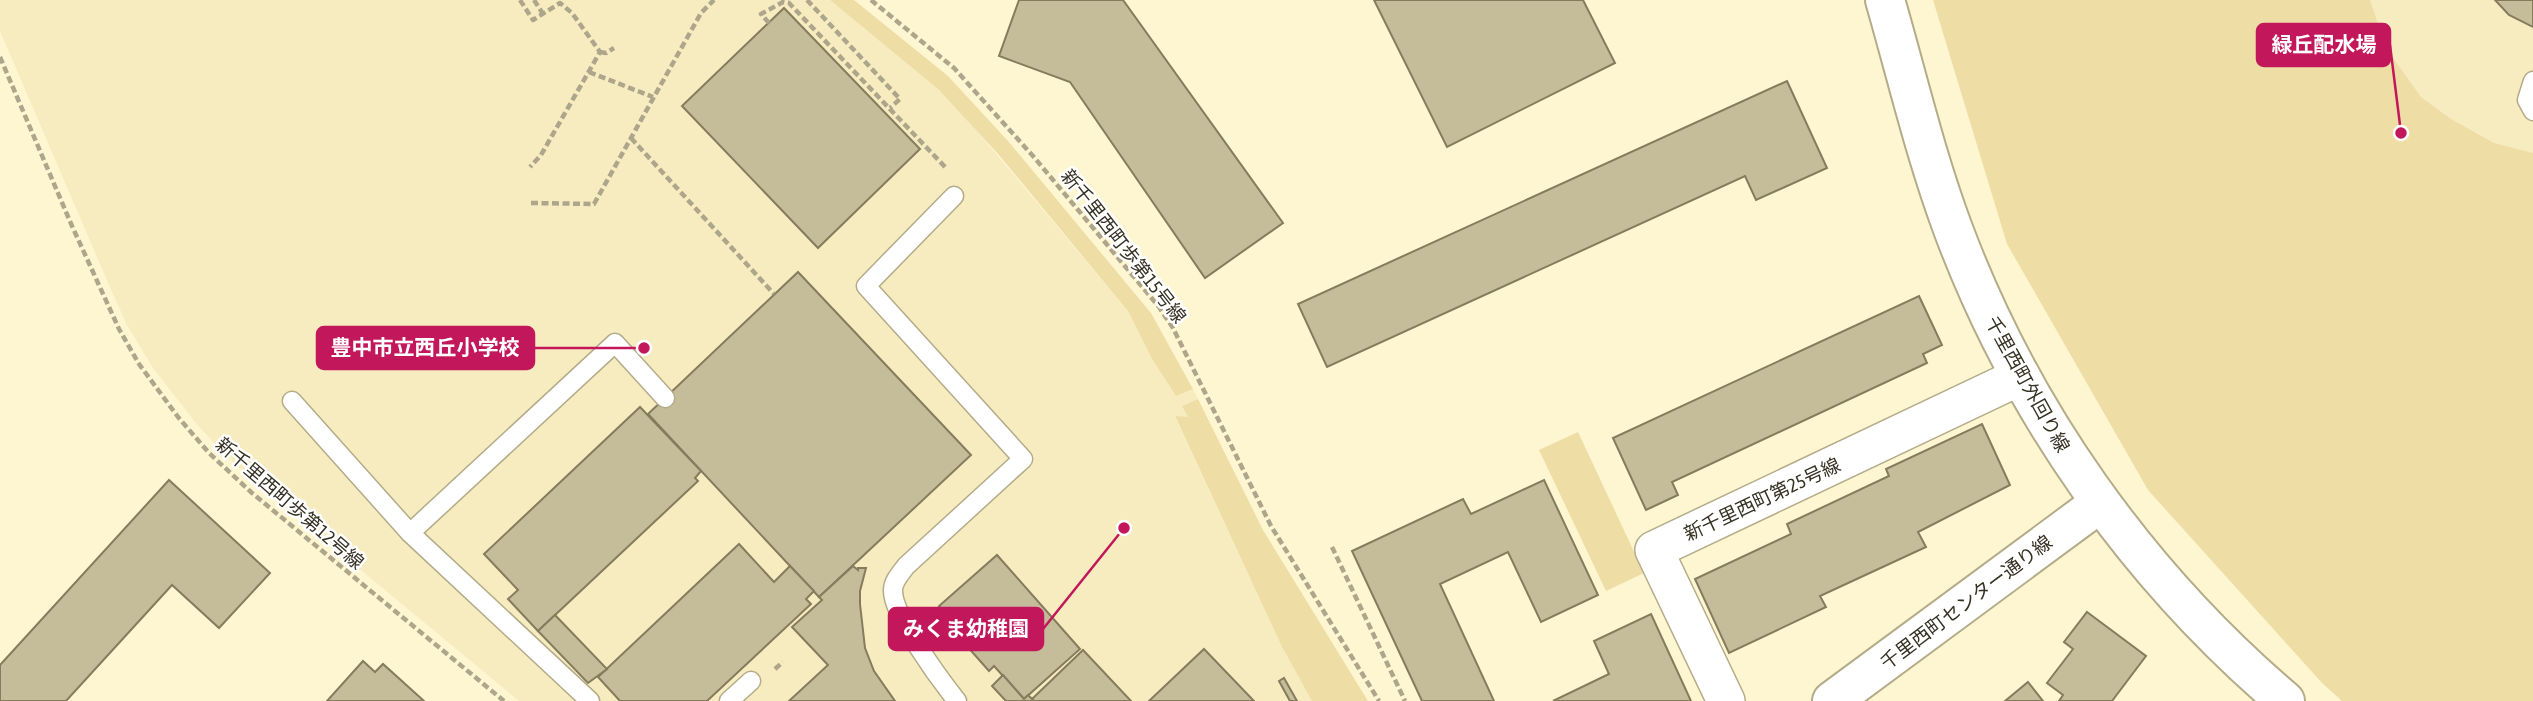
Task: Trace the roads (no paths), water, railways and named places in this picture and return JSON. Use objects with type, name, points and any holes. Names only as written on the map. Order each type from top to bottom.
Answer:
[{"type":"street","name":"千里西町外回り線","points":[[1885,0],[1929,157],[1952,227],[1982,300],[2021,376],[2068,456],[2100,503],[2184,604],[2240,661],[2285,701]]},
{"type":"street","name":"新千里西町第25号線","points":[[1726,701],[1654,551],[2021,376]]},
{"type":"street","name":"千里西町センター通り線","points":[[1832,701],[2100,503]]},
{"type":"lane","points":[[2533,81],[2527,100],[2533,111]]},
{"type":"lane","points":[[954,197],[866,286],[1023,459],[906,566],[892,590],[908,629],[932,669],[957,701]]},
{"type":"lane","points":[[410,533],[614,343],[665,398]]},
{"type":"lane","points":[[292,401],[410,533],[590,701]]},
{"type":"lane","points":[[729,701],[751,681]]},
{"type":"place","name":"緑丘配水場","points":[[2401,133]]},
{"type":"place","name":"豊中市立西丘小学校","points":[[644,348]]},
{"type":"place","name":"みくま幼稚園","points":[[1124,528]]}]
